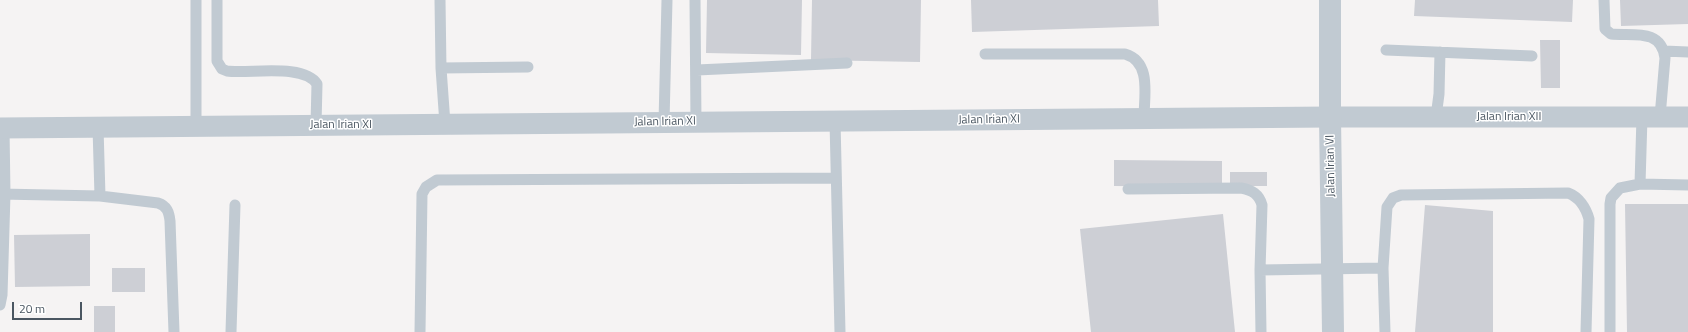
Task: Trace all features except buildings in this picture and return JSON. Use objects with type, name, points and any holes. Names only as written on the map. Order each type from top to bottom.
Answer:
[{"type":"street","name":"Jalan Irian VI","points":[[1330,0],[1333,332]]},
{"type":"street","name":"Jalan Irian XI","points":[[2,128],[1330,117]]},
{"type":"street","name":"Jalan Irian XII","points":[[1330,117],[1688,117]]},
{"type":"lane","points":[[196,0],[196,126]]},
{"type":"lane","points":[[217,0],[217,61],[219,65],[227,71],[232,72],[290,72],[308,75],[314,79],[317,84],[316,125]]},
{"type":"lane","points":[[440,0],[444,124]]},
{"type":"lane","points":[[664,122],[668,0]]},
{"type":"lane","points":[[695,0],[697,70],[696,122]]},
{"type":"lane","points":[[1604,0],[1606,32],[1611,34],[1651,36],[1664,51],[1665,58],[1651,117],[1640,184]]},
{"type":"lane","points":[[1386,50],[1532,56]]},
{"type":"lane","points":[[1664,51],[1688,52]]},
{"type":"lane","points":[[1436,117],[1439,94],[1440,52]]},
{"type":"lane","points":[[985,54],[1125,54],[1132,57],[1143,69],[1145,85],[1144,118]]},
{"type":"lane","points":[[697,70],[847,63]]},
{"type":"lane","points":[[441,68],[528,67]]},
{"type":"lane","points":[[835,121],[837,149],[835,178],[840,332]]},
{"type":"lane","points":[[98,127],[100,196]]},
{"type":"lane","points":[[0,305],[2,295],[2,128]]},
{"type":"lane","points":[[420,332],[422,194],[426,187],[437,180],[835,178]]},
{"type":"lane","points":[[1610,332],[1611,198],[1620,188],[1640,184],[1688,186]]},
{"type":"lane","points":[[1128,189],[1241,188],[1251,190],[1259,198],[1262,205],[1260,270],[1261,332]]},
{"type":"lane","points":[[1385,332],[1383,268],[1388,207],[1391,200],[1396,196],[1568,193],[1574,196],[1582,205],[1589,219],[1586,332]]},
{"type":"lane","points":[[3,194],[100,196],[158,203],[165,206],[170,221],[174,332]]},
{"type":"lane","points":[[231,332],[236,205]]},
{"type":"lane","points":[[1260,270],[1383,268]]}]
